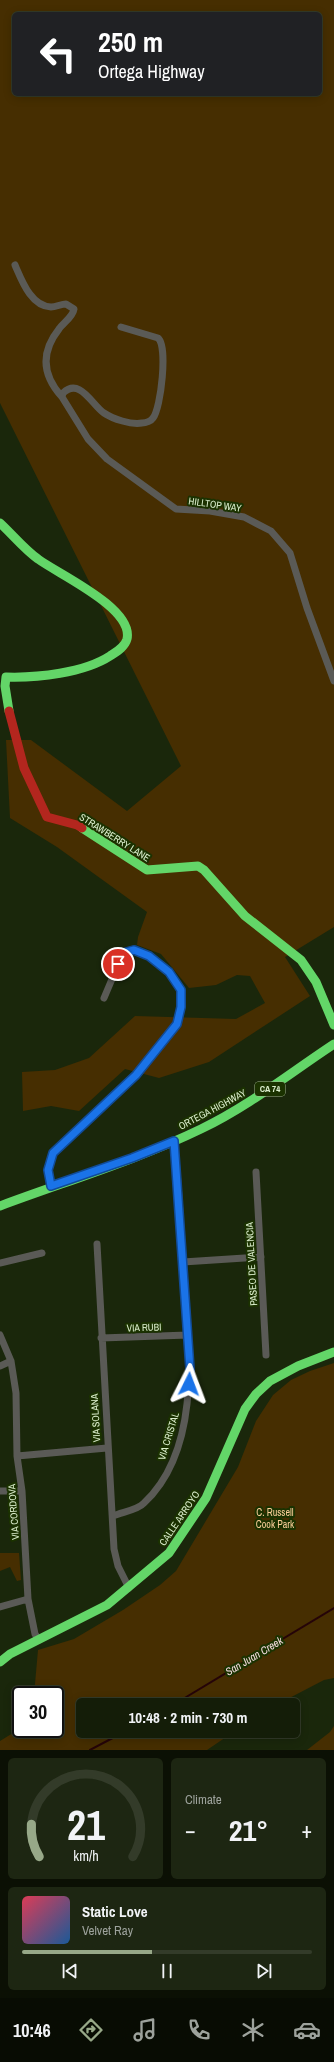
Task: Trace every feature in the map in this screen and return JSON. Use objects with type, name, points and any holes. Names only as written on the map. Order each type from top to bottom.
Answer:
[{"type":"street","name":"HILLTOP WAY","points":[[15,265],[29,293],[35,300],[51,307],[66,304],[74,310],[73,314],[58,330],[48,350],[46,368],[52,386],[62,397],[88,439],[107,459],[176,509],[210,511],[244,517],[271,531],[290,553],[307,608],[334,681]]},
{"type":"street","points":[[62,397],[67,389],[76,388],[84,392],[105,413],[132,423],[142,423],[152,419],[156,412],[159,398],[162,344],[158,338],[121,327]]},
{"type":"street","name":"STRAWBERRY LANE","points":[[0,523],[40,562],[64,574],[112,608],[119,616],[127,631],[127,640],[124,644],[112,655],[95,663],[51,674],[20,678],[6,677],[5,686],[9,714],[24,768],[47,817],[77,825],[147,870],[198,866],[205,870],[216,880],[225,896],[248,920],[303,962],[315,981],[334,1025]]},
{"type":"street","points":[[51,1186],[48,1170],[53,1153],[136,1075],[177,1024],[180,1013],[181,990],[169,972],[149,956],[134,950],[123,953],[104,998]]},
{"type":"street","name":"ORTEGA HIGHWAY","points":[[0,1206],[51,1186],[132,1158],[174,1141],[245,1106],[334,1044]]},
{"type":"street","name":"VIA CRISTAL","points":[[113,1516],[144,1504],[166,1475],[178,1445],[186,1413],[190,1369],[174,1141]]},
{"type":"street","name":"PASEO DE VALENCIA","points":[[256,1172],[266,1355]]},
{"type":"street","name":"VIA SOLANA","points":[[97,1244],[107,1448],[113,1516],[114,1549],[118,1566],[129,1588]]},
{"type":"street","points":[[0,1263],[42,1253]]},
{"type":"street","points":[[183,1262],[261,1257]]},
{"type":"street","name":"VIA CORDOVA","points":[[0,1335],[11,1361],[16,1393],[17,1456],[22,1490],[28,1599],[35,1634],[39,1640]]},
{"type":"street","name":"VIA RUBI","points":[[101,1338],[188,1335]]},
{"type":"street","name":"CALLE ARROYO","points":[[0,1662],[10,1654],[107,1604],[129,1588],[169,1553],[188,1527],[206,1498],[242,1416],[256,1394],[270,1381],[298,1366],[334,1352]]},
{"type":"street","points":[[0,1366],[11,1361]]},
{"type":"street","points":[[17,1456],[107,1448]]},
{"type":"street","points":[[0,1491],[22,1490]]},
{"type":"street","points":[[0,1607],[28,1599]]},
{"type":"green space","points":[[0,0],[334,0],[334,927],[285,957],[310,996],[209,1062],[159,1078],[125,1069],[79,1111],[51,1106],[23,1111],[22,1072],[55,1070],[89,1058],[135,1016],[236,1019],[265,1003],[250,976],[237,975],[216,985],[189,988],[161,954],[137,945],[138,937],[147,912],[57,847],[10,818],[6,740],[31,740],[127,811],[181,766],[0,403]]},
{"type":"green space","name":"C. Russell Cook Park","points":[[334,1363],[334,1678],[324,1680],[289,1698],[76,1698],[76,1738],[225,1738],[207,1750],[0,1750],[0,1741],[12,1734],[12,1738],[64,1738],[64,1686],[35,1686],[38,1650],[74,1639],[123,1610],[160,1585],[176,1571],[238,1467],[256,1421],[273,1395],[291,1380],[310,1371]]},
{"type":"green space","points":[[0,1553],[19,1553],[21,1580],[17,1581],[10,1567],[0,1571]]},
{"type":"green space","points":[[334,1726],[334,1750],[307,1750],[330,1732]]},
{"type":"waterway","name":"San Juan Creek","points":[[185,1698],[334,1608]]},
{"type":"waterway","name":"San Juan Creek","points":[[90,1750],[113,1738]]},
{"type":"traffic: fast","points":[[0,523],[38,559],[93,593],[107,604],[119,616],[126,627],[127,639],[122,647],[115,653],[87,667],[32,677],[6,677],[5,686],[9,711]]},
{"type":"traffic: fast","points":[[82,828],[147,870],[198,866],[204,870],[245,916],[301,960],[316,982],[334,1025]]},
{"type":"traffic: fast","points":[[0,1206],[152,1151],[201,1129],[253,1100],[334,1044]]},
{"type":"traffic: fast","points":[[0,1662],[10,1654],[107,1605],[169,1553],[206,1498],[245,1409],[256,1394],[270,1381],[298,1366],[334,1352]]},
{"type":"traffic: jam","points":[[9,711],[24,768],[47,817],[77,825],[82,828]]},
{"type":"route","points":[[118,964],[123,953],[134,950],[149,956],[169,972],[181,990],[181,1007],[177,1024],[136,1075],[53,1153],[48,1170],[51,1186],[132,1158],[174,1141],[177,1165],[190,1369],[189,1384]]}]
